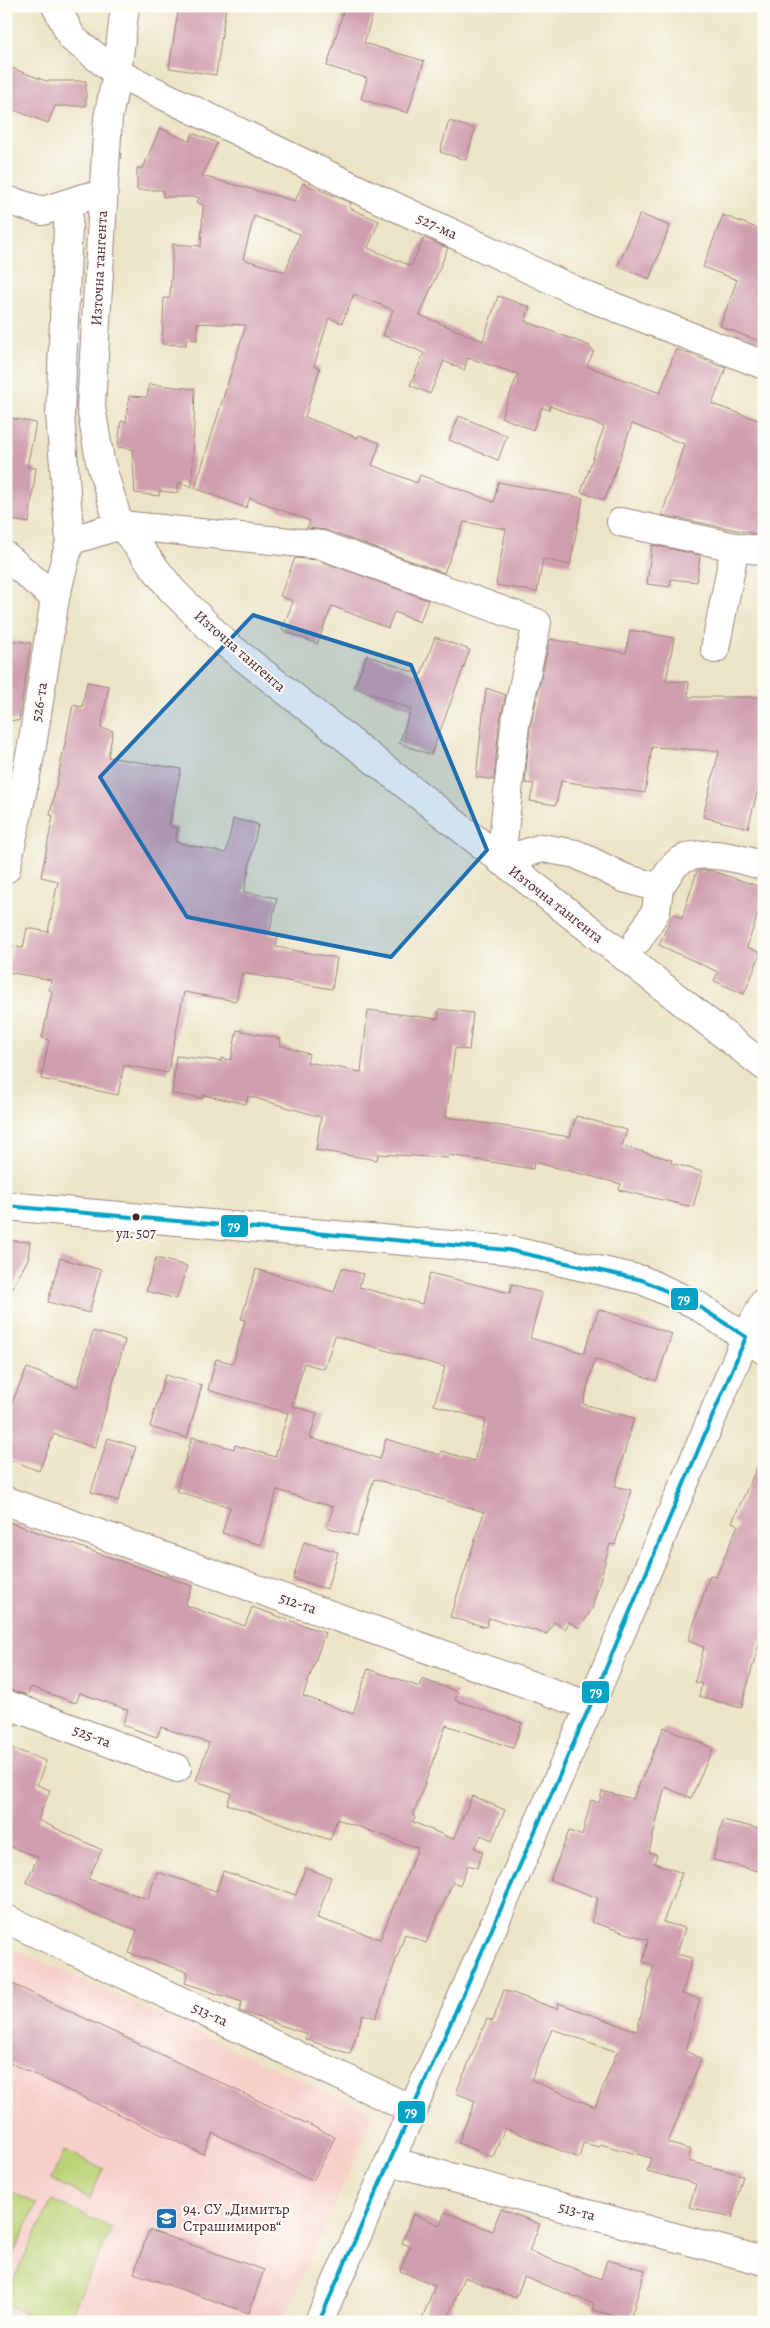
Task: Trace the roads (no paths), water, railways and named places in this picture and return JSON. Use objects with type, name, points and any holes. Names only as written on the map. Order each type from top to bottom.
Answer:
[{"type":"street","name":"527-ма","points":[[56,6],[72,38],[117,73],[353,187],[589,297],[764,365]]},
{"type":"street","name":"Източна тангента","points":[[125,6],[117,73],[108,118],[91,407],[100,460],[121,525],[172,590],[225,643],[764,1066]]},
{"type":"street","points":[[6,200],[43,211],[104,191]]},
{"type":"street","name":"526-та","points":[[6,869],[32,746],[55,598],[70,541],[60,415],[70,202]]},
{"type":"street","points":[[621,522],[735,547],[764,551]]},
{"type":"street","points":[[70,541],[121,525],[321,545],[537,623],[515,725],[501,861],[542,848],[576,854],[624,878],[659,888]]},
{"type":"street","points":[[715,649],[735,547]]},
{"type":"street","points":[[6,556],[55,598]]},
{"type":"street","points":[[638,940],[656,911],[659,888],[677,863],[699,854],[738,858],[764,866]]},
{"type":"street","points":[[6,1206],[508,1250],[642,1280],[694,1304],[755,1344]]},
{"type":"street","points":[[320,2322],[590,1706],[755,1344],[764,1302]]},
{"type":"street","name":"512-та","points":[[6,1501],[590,1706]]},
{"type":"street","name":"525-та","points":[[6,1704],[178,1768]]},
{"type":"street","name":"513-та","points":[[6,1919],[413,2110]]},
{"type":"street","name":"513-та","points":[[390,2161],[764,2262]]},
{"type":"place","name":"ул. 507","points":[[136,1217]]},
{"type":"place","name":"94. СУ „Димитър Страшимиров“","points":[[167,2218]]}]
